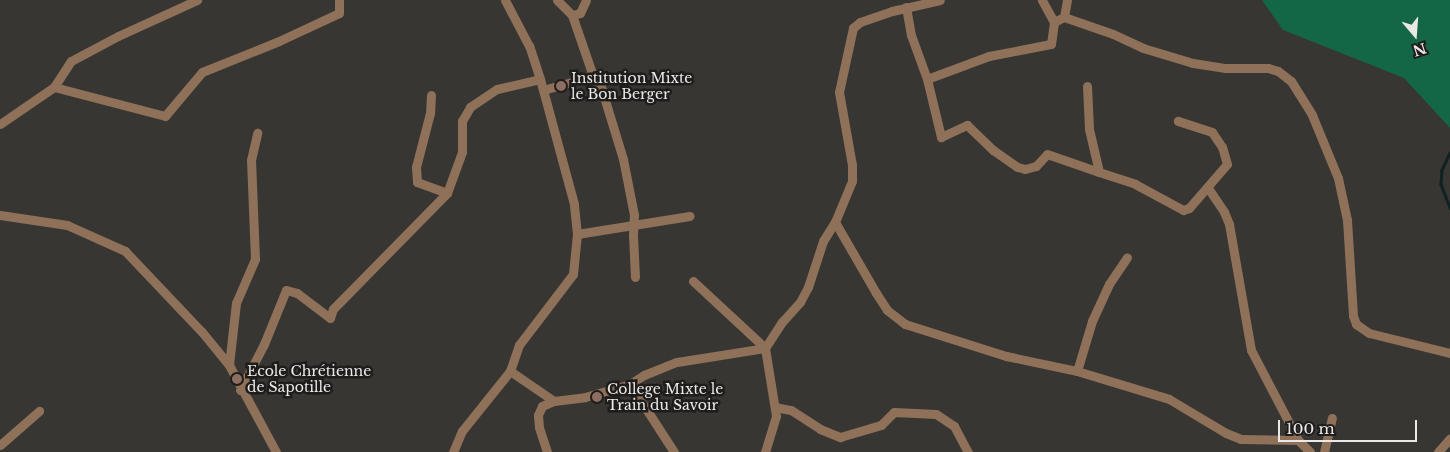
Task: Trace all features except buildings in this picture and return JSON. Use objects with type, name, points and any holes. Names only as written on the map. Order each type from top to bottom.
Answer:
[{"type":"street","points":[[0,124],[54,87],[70,61],[118,36],[197,0]]},
{"type":"street","points":[[54,87],[165,116],[202,72],[279,41],[340,13],[339,0]]},
{"type":"street","points":[[453,452],[462,431],[510,371],[519,345],[573,274],[577,234],[574,204],[540,79],[529,46],[505,0]]},
{"type":"street","points":[[557,0],[572,15],[593,76],[601,87],[623,159],[634,215],[635,277]]},
{"type":"street","points":[[572,15],[580,13],[586,0]]},
{"type":"street","points":[[547,452],[539,427],[538,415],[542,406],[554,401],[585,397],[630,384],[644,375],[677,362],[765,348],[782,322],[800,302],[808,287],[823,241],[835,222],[853,174],[839,92],[853,28],[860,22],[906,7],[940,0]]},
{"type":"street","points":[[927,79],[989,56],[1051,44],[1054,22],[1042,0]]},
{"type":"street","points":[[1064,18],[1068,0]]},
{"type":"street","points":[[906,7],[911,35],[927,79],[941,137],[966,125],[993,150],[1017,166],[1025,169],[1036,166],[1047,154],[1135,184],[1183,210],[1189,208],[1227,164],[1222,146],[1212,132],[1178,121]]},
{"type":"street","points":[[1054,22],[1064,18],[1113,34],[1143,48],[1193,63],[1226,68],[1268,68],[1278,71],[1291,80],[1312,115],[1329,152],[1340,186],[1347,220],[1353,316],[1356,324],[1370,333],[1450,353]]},
{"type":"street","points":[[543,90],[593,76]]},
{"type":"street","points":[[240,390],[264,344],[286,290],[297,292],[330,318],[333,309],[446,193],[462,152],[462,121],[470,107],[497,90],[540,79]]},
{"type":"street","points":[[1087,86],[1089,129],[1099,172]]},
{"type":"street","points":[[431,95],[430,113],[416,167],[417,182],[446,193]]},
{"type":"street","points":[[229,365],[236,303],[255,259],[251,160],[257,133]]},
{"type":"street","points":[[1208,188],[1224,212],[1229,224],[1251,350],[1298,440],[1310,452]]},
{"type":"street","points":[[0,215],[67,225],[125,251],[202,332],[229,365],[240,390],[276,452]]},
{"type":"street","points":[[577,234],[634,227],[690,216]]},
{"type":"street","points":[[835,222],[887,310],[905,324],[1006,356],[1077,371],[1169,399],[1241,440],[1298,440]]},
{"type":"street","points":[[1077,371],[1092,322],[1109,284],[1127,257]]},
{"type":"street","points":[[693,281],[765,348],[776,416],[766,452]]},
{"type":"street","points":[[510,371],[554,401]]},
{"type":"street","points":[[630,384],[674,452]]},
{"type":"street","points":[[775,408],[791,410],[820,429],[840,437],[881,426],[894,412],[936,414],[954,426],[968,452]]},
{"type":"street","points":[[0,445],[39,411]]},
{"type":"street","points":[[1324,452],[1332,418]]},
{"type":"street","points":[[1438,452],[1450,438]]},
{"type":"green space","points":[[1262,0],[1450,0],[1450,128],[1404,78],[1283,30]]},
{"type":"waterway","points":[[1450,153],[1442,170],[1441,184],[1450,208]]},
{"type":"place","name":"Institution Mixte le Bon Berger","points":[[561,86]]},
{"type":"place","name":"Ecole Chrétienne de Sapotille","points":[[237,379]]},
{"type":"place","name":"College Mixte le Train du Savoir","points":[[597,397]]}]
